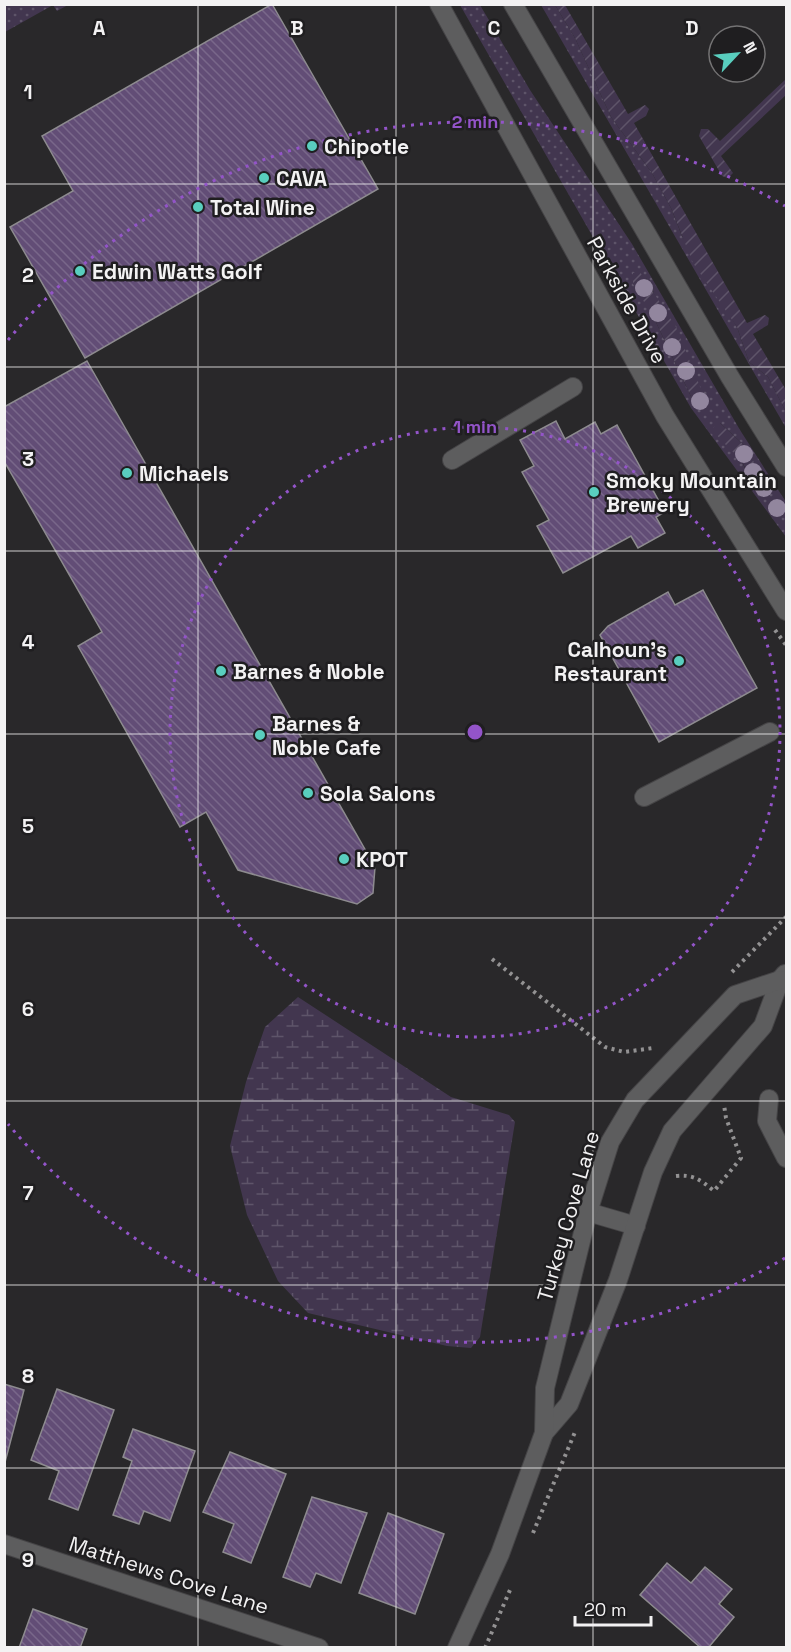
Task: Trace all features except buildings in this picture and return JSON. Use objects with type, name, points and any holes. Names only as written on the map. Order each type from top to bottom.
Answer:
[{"type":"street","name":"Parkside Drive","points":[[439,4],[665,416],[786,611]]},
{"type":"street","points":[[513,4],[724,367],[786,467]]},
{"type":"street","points":[[452,460],[573,387]]},
{"type":"street","points":[[644,797],[770,732]]},
{"type":"street","name":"Turkey Cove Lane","points":[[458,1647],[500,1554],[544,1433],[545,1388],[588,1212],[610,1142],[635,1100],[735,995],[783,976]]},
{"type":"street","name":"Turkey Cove Lane","points":[[544,1433],[569,1404],[618,1280],[653,1172],[672,1131],[763,1026],[783,976]]},
{"type":"street","points":[[769,1099],[767,1120],[786,1158]]},
{"type":"street","points":[[588,1212],[636,1226]]},
{"type":"street","name":"Matthews Cove Lane","points":[[4,1544],[319,1647]]},
{"type":"path","points":[[727,976],[786,917]]},
{"type":"path","points":[[492,959],[605,1047],[624,1052],[641,1051],[652,1049],[660,1041]]},
{"type":"path","points":[[727,1099],[724,1105],[726,1118],[741,1158],[728,1172]]},
{"type":"green space","points":[[5,4],[68,5],[57,11],[53,5],[5,32]]},
{"type":"green space","points":[[460,5],[480,5],[530,90],[632,244],[740,430],[786,502],[786,537],[691,408]],"holes":[[[646,278],[653,291],[694,403],[654,318]],[[720,423],[746,447],[750,479],[742,462],[720,435]]]},
{"type":"green space","points":[[541,5],[555,5],[575,38],[611,117],[652,173],[671,208],[682,236],[737,327],[749,362],[768,377],[786,412],[786,428]]},
{"type":"green space","points":[[555,5],[565,5],[628,114],[645,105],[649,109],[646,116],[634,123],[747,323],[765,315],[769,318],[768,325],[753,334],[786,390],[786,412],[768,377],[749,362],[737,327],[693,263],[671,208],[652,173],[611,117],[575,38]]},
{"type":"green space","points":[[786,79],[786,95],[721,156],[733,173],[728,178],[722,176],[699,136],[701,129],[708,129],[720,141]]},
{"type":"green space","points":[[640,272],[676,327],[703,394],[705,403],[699,406],[694,403],[654,318],[633,284],[633,273]]},
{"type":"green space","points":[[720,423],[746,447],[760,474],[758,482],[752,479],[741,461],[715,432],[713,428]]},
{"type":"green space","points":[[298,997],[451,1097],[509,1115],[515,1122],[480,1337],[471,1348],[447,1346],[308,1313],[278,1281],[247,1215],[230,1146],[246,1082],[265,1027]]},
{"type":"place","name":"Chipotle","points":[[312,146]]},
{"type":"place","name":"CAVA","points":[[264,178]]},
{"type":"place","name":"Total Wine","points":[[198,207]]},
{"type":"place","name":"Edwin Watts Golf","points":[[80,271]]},
{"type":"place","name":"Michaels","points":[[127,473]]},
{"type":"place","name":"Smoky Mountain Brewery","points":[[594,492]]},
{"type":"place","name":"Calhoun's Restaurant","points":[[679,661]]},
{"type":"place","name":"Barnes & Noble","points":[[221,671]]},
{"type":"place","name":"Barnes & Noble Cafe","points":[[260,735]]},
{"type":"place","name":"Sola Salons","points":[[308,793]]},
{"type":"place","name":"KPOT","points":[[344,859]]}]
